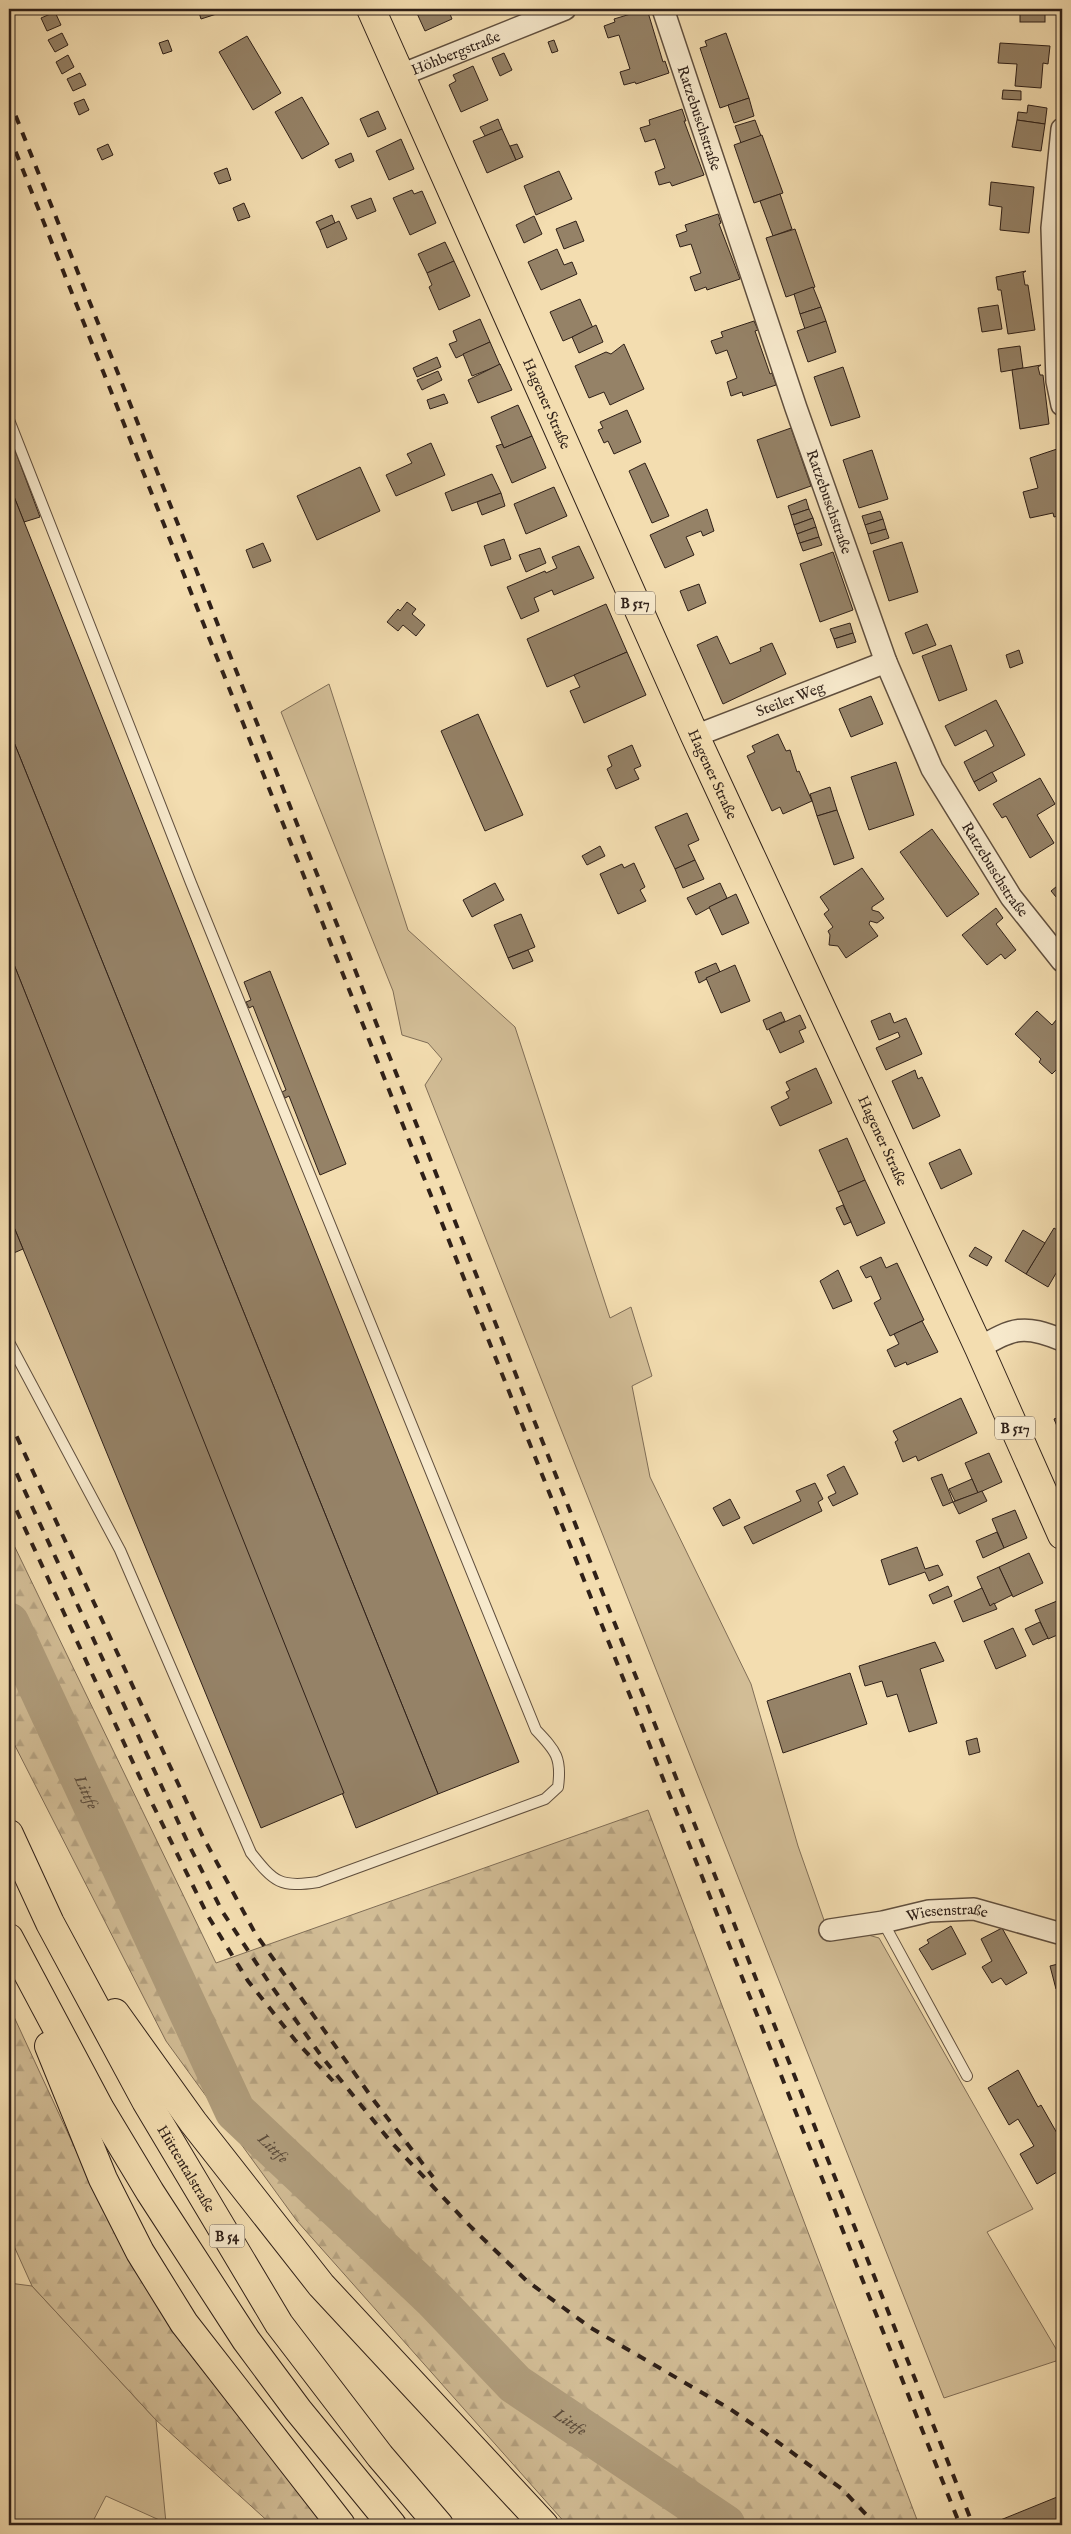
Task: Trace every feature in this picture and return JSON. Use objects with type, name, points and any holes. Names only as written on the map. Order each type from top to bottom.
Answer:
[{"type":"main road","name":"Hagener Straße","points":[[372,9],[694,736],[979,1348],[1062,1535]]},
{"type":"main road","name":"Hüttentalstraße","points":[[9,1834],[50,1923],[146,2101],[279,2324],[380,2456],[439,2525]]},
{"type":"main road","points":[[50,1923],[193,2122],[321,2284],[544,2525]]},
{"type":"main road","name":"B 54","points":[[9,1938],[100,2109],[150,2192],[246,2340],[304,2417],[392,2525]]},
{"type":"main road","points":[[9,1950],[103,2179],[140,2252],[184,2323],[341,2525]]},
{"type":"street","name":"Höhbergstraße","points":[[401,75],[565,9]]},
{"type":"street","name":"Ratzebuschstraße","points":[[663,9],[796,408],[886,662],[932,770],[1011,897],[1062,962]]},
{"type":"street","points":[[1062,129],[1052,228],[1057,381],[1062,405]]},
{"type":"street","name":"Steiler Weg","points":[[694,736],[886,662]]},
{"type":"street","points":[[979,1348],[1008,1332],[1018,1329],[1035,1331],[1062,1340]]},
{"type":"street","name":"Wiesenstraße","points":[[830,1930],[883,1922],[929,1911],[974,1909],[1062,1934]]},
{"type":"lane","points":[[9,420],[190,883],[536,1730],[556,1751],[560,1769],[558,1787],[545,1798],[318,1882],[294,1886],[271,1877],[251,1852],[120,1550],[9,1342]]},
{"type":"lane","points":[[883,1922],[967,2076]]},
{"type":"green space","points":[[329,684],[408,930],[515,1027],[610,1318],[631,1307],[652,1376],[632,1386],[650,1477],[751,1684],[798,1846],[825,1923],[879,1938],[1033,2209],[987,2232],[1062,2359],[944,2398],[425,1085],[442,1059],[428,1043],[402,1035],[393,991],[281,712]]},
{"type":"green space","points":[[9,1535],[216,1963],[648,1810],[919,2525],[567,2525],[297,2221],[166,2041],[9,1734]]},
{"type":"green space","points":[[9,2006],[111,2226],[192,2357],[325,2525],[272,2525],[156,2420],[32,2286],[9,2235]]},
{"type":"green space","points":[[9,2283],[32,2286],[156,2420],[166,2523],[106,2496],[91,2525],[9,2525]]},
{"type":"building","points":[[198,9],[232,9],[201,19]]},
{"type":"building","points":[[415,9],[448,9],[452,19],[425,31]]},
{"type":"building","points":[[647,9],[663,62],[665,61],[669,73],[636,84],[635,82],[624,85],[620,72],[630,69],[619,35],[608,38],[604,26],[615,22],[614,19]]},
{"type":"building","points":[[685,9],[698,9],[686,13]]},
{"type":"building","points":[[1020,9],[1045,9],[1045,22],[1020,22]]},
{"type":"building","points":[[55,12],[61,25],[47,31],[41,18]]},
{"type":"building","points":[[62,33],[68,45],[55,52],[48,40]]},
{"type":"building","points":[[726,33],[749,98],[720,108],[700,48],[707,46],[705,41]]},
{"type":"building","points":[[247,36],[281,93],[253,110],[219,52]]},
{"type":"building","points":[[168,40],[172,51],[163,54],[159,43]]},
{"type":"building","points":[[554,40],[558,51],[552,53],[548,42]]},
{"type":"building","points":[[1000,43],[1050,46],[1048,64],[1043,63],[1041,88],[1015,86],[1017,64],[998,63]]},
{"type":"building","points":[[504,53],[512,70],[500,76],[492,58]]},
{"type":"building","points":[[68,55],[74,67],[62,74],[56,62]]},
{"type":"building","points":[[473,66],[488,100],[461,112],[449,85],[456,81],[453,75]]},
{"type":"building","points":[[80,73],[86,85],[73,91],[67,79]]},
{"type":"building","points":[[1003,90],[1021,91],[1021,100],[1002,99]]},
{"type":"building","points":[[302,97],[329,144],[302,159],[275,112]]},
{"type":"building","points":[[749,98],[754,116],[734,123],[728,105]]},
{"type":"building","points":[[84,99],[89,110],[79,115],[74,103]]},
{"type":"building","points":[[1028,105],[1047,108],[1045,124],[1017,120],[1018,112],[1027,113]]},
{"type":"building","points":[[682,109],[686,121],[684,121],[704,175],[672,186],[670,182],[659,185],[655,172],[665,168],[655,139],[645,142],[640,128],[650,125],[649,120]]},
{"type":"building","points":[[378,111],[386,129],[368,137],[360,119]]},
{"type":"building","points":[[498,119],[502,129],[485,136],[480,127]]},
{"type":"building","points":[[755,120],[761,136],[741,143],[735,126]]},
{"type":"building","points":[[1017,120],[1045,124],[1041,151],[1012,147]]},
{"type":"building","points":[[502,129],[516,160],[487,173],[473,141]]},
{"type":"building","points":[[762,135],[783,193],[754,203],[734,145]]},
{"type":"building","points":[[401,139],[414,169],[389,180],[376,151]]},
{"type":"building","points":[[108,144],[113,155],[102,160],[97,149]]},
{"type":"building","points":[[517,144],[523,157],[516,160],[510,146]]},
{"type":"building","points":[[351,153],[354,161],[339,168],[335,160]]},
{"type":"building","points":[[227,168],[231,180],[219,184],[214,173]]},
{"type":"building","points":[[559,171],[572,199],[536,215],[524,186]]},
{"type":"building","points":[[991,182],[1034,187],[1029,233],[1000,230],[1002,207],[989,205]]},
{"type":"building","points":[[412,190],[414,194],[422,191],[436,223],[410,235],[393,198]]},
{"type":"building","points":[[780,194],[792,229],[773,236],[760,201]]},
{"type":"building","points":[[371,198],[376,211],[357,219],[351,206]]},
{"type":"building","points":[[244,203],[250,217],[238,221],[233,208]]},
{"type":"building","points":[[718,214],[721,223],[719,224],[740,279],[707,290],[706,287],[695,291],[690,277],[701,273],[691,244],[680,247],[676,235],[687,231],[685,225]]},
{"type":"building","points":[[332,215],[335,223],[320,230],[316,222]]},
{"type":"building","points":[[534,216],[542,234],[524,243],[516,225]]},
{"type":"building","points":[[339,221],[347,239],[327,248],[320,230]]},
{"type":"building","points":[[576,221],[584,241],[564,249],[556,229]]},
{"type":"building","points":[[795,229],[815,287],[786,297],[766,238]]},
{"type":"building","points":[[445,242],[454,261],[427,273],[418,254]]},
{"type":"building","points":[[557,249],[564,265],[572,262],[577,274],[541,290],[528,262]]},
{"type":"building","points":[[454,261],[470,296],[439,310],[429,287],[432,285],[427,273]]},
{"type":"building","points":[[1026,271],[1023,273],[1025,285],[1028,285],[1035,330],[1008,334],[1001,290],[998,290],[996,277]]},
{"type":"building","points":[[813,287],[821,307],[800,314],[794,294]]},
{"type":"building","points":[[580,299],[593,328],[563,341],[550,312]]},
{"type":"building","points":[[998,305],[1002,329],[982,332],[978,308]]},
{"type":"building","points":[[821,307],[826,321],[805,329],[800,314]]},
{"type":"building","points":[[480,319],[490,342],[456,358],[449,344],[457,341],[453,331]]},
{"type":"building","points":[[754,321],[758,330],[755,331],[770,374],[772,373],[776,385],[743,396],[742,392],[731,396],[727,382],[737,378],[727,350],[716,354],[711,341],[723,337],[721,332]]},
{"type":"building","points":[[826,321],[836,352],[808,362],[797,331]]},
{"type":"building","points":[[596,325],[603,342],[579,353],[572,337]]},
{"type":"building","points":[[490,342],[500,365],[472,376],[463,354]]},
{"type":"building","points":[[624,344],[644,389],[610,405],[604,392],[589,398],[575,366],[606,352],[611,354]]},
{"type":"building","points":[[1020,346],[1023,368],[1001,372],[998,349]]},
{"type":"building","points":[[437,357],[441,367],[417,377],[413,368]]},
{"type":"building","points":[[500,364],[512,390],[478,403],[468,380]]},
{"type":"building","points":[[1041,365],[1038,367],[1040,375],[1043,375],[1049,424],[1020,429],[1012,370]]},
{"type":"building","points":[[843,367],[860,417],[831,426],[814,377]]},
{"type":"building","points":[[438,371],[442,380],[422,390],[417,380]]},
{"type":"building","points":[[444,394],[448,403],[430,409],[427,400]]},
{"type":"building","points":[[518,405],[532,436],[504,448],[491,417]]},
{"type":"building","points":[[627,410],[641,442],[614,454],[608,441],[604,443],[598,430],[603,428],[600,422]]},
{"type":"building","points":[[791,428],[811,486],[777,498],[757,440]]},
{"type":"building","points":[[9,434],[40,517],[24,522],[9,484]]},
{"type":"building","points":[[532,436],[546,468],[512,483],[496,446],[502,444],[504,448]]},
{"type":"building","points":[[431,443],[445,475],[396,496],[386,475],[412,463],[407,454]]},
{"type":"building","points":[[1057,449],[1062,468],[1062,515],[1054,517],[1053,513],[1030,518],[1023,492],[1038,488],[1030,458]]},
{"type":"building","points":[[872,450],[888,499],[859,508],[843,460]]},
{"type":"building","points":[[645,463],[669,516],[652,523],[629,471]]},
{"type":"building","points":[[360,467],[380,511],[317,540],[297,496]]},
{"type":"building","points":[[492,474],[501,493],[452,511],[445,493]]},
{"type":"building","points":[[9,484],[519,1762],[438,1794],[9,730]]},
{"type":"building","points":[[554,487],[567,516],[526,534],[514,504]]},
{"type":"building","points":[[501,493],[505,506],[482,515],[477,502]]},
{"type":"building","points":[[806,499],[809,509],[791,515],[788,506]]},
{"type":"building","points":[[707,509],[714,531],[703,536],[701,531],[686,537],[694,555],[665,568],[650,535]]},
{"type":"building","points":[[809,509],[813,518],[794,525],[791,515]]},
{"type":"building","points":[[880,511],[883,519],[865,525],[862,516]]},
{"type":"building","points":[[813,518],[816,527],[797,534],[794,525]]},
{"type":"building","points":[[883,519],[886,529],[868,534],[865,525]]},
{"type":"building","points":[[816,527],[819,537],[800,543],[797,534]]},
{"type":"building","points":[[886,529],[889,538],[871,544],[868,534]]},
{"type":"building","points":[[819,537],[822,545],[803,551],[800,543]]},
{"type":"building","points":[[504,539],[511,559],[491,566],[484,546]]},
{"type":"building","points":[[902,542],[918,592],[889,601],[873,551]]},
{"type":"building","points":[[1062,542],[1062,558],[1057,544]]},
{"type":"building","points":[[263,543],[271,561],[253,568],[246,550]]},
{"type":"building","points":[[579,546],[594,578],[554,595],[552,590],[534,598],[539,611],[521,619],[507,587],[557,568],[552,557]]},
{"type":"building","points":[[540,548],[546,563],[526,572],[519,555]]},
{"type":"building","points":[[833,552],[853,610],[820,622],[800,564]]},
{"type":"building","points":[[699,584],[706,603],[688,611],[680,591]]},
{"type":"building","points":[[407,602],[416,609],[412,614],[425,625],[416,636],[403,625],[398,631],[387,622]]},
{"type":"building","points":[[606,604],[627,652],[547,687],[527,639]]},
{"type":"building","points":[[850,623],[853,633],[834,639],[830,629]]},
{"type":"building","points":[[927,624],[936,645],[913,654],[905,633]]},
{"type":"building","points":[[853,633],[856,642],[837,648],[834,639]]},
{"type":"building","points":[[717,636],[730,664],[761,651],[760,648],[772,643],[786,674],[723,704],[697,645]]},
{"type":"building","points":[[951,645],[967,690],[939,701],[922,656]]},
{"type":"building","points":[[1019,650],[1023,663],[1010,668],[1006,655]]},
{"type":"building","points":[[627,652],[646,695],[584,723],[570,691],[580,687],[574,675]]},
{"type":"building","points":[[871,696],[883,724],[851,737],[839,709]]},
{"type":"building","points":[[996,700],[1025,755],[974,782],[964,762],[994,746],[986,730],[955,746],[945,726]]},
{"type":"building","points":[[478,714],[523,815],[485,831],[441,731]]},
{"type":"building","points":[[9,730],[438,1794],[356,1828],[9,952]]},
{"type":"building","points":[[778,734],[786,751],[790,750],[797,772],[799,771],[812,801],[783,814],[780,807],[772,811],[747,756],[755,752],[752,746]]},
{"type":"building","points":[[632,745],[641,766],[634,769],[639,779],[616,789],[607,769],[612,766],[608,756]]},
{"type":"building","points":[[896,762],[914,815],[869,830],[851,777]]},
{"type":"building","points":[[992,772],[997,781],[979,791],[974,782]]},
{"type":"building","points":[[1040,778],[1055,804],[1037,815],[1054,843],[1030,858],[1006,816],[1002,818],[993,804]]},
{"type":"building","points":[[830,787],[837,810],[817,816],[810,794]]},
{"type":"building","points":[[837,810],[854,858],[834,865],[817,816]]},
{"type":"building","points":[[687,813],[699,840],[688,845],[695,860],[675,869],[655,827]]},
{"type":"building","points":[[932,829],[979,894],[947,917],[900,852]]},
{"type":"building","points":[[600,846],[605,856],[587,865],[582,856]]},
{"type":"building","points":[[695,860],[704,879],[683,888],[675,869]]},
{"type":"building","points":[[634,863],[645,887],[640,890],[646,901],[618,914],[600,874],[622,864],[624,868]]},
{"type":"building","points":[[862,868],[884,899],[872,907],[872,910],[879,912],[884,918],[877,923],[870,921],[869,924],[878,936],[846,958],[838,946],[829,945],[830,935],[828,931],[833,927],[824,914],[829,910],[820,897]]},
{"type":"building","points":[[1062,882],[1062,904],[1051,891]]},
{"type":"building","points":[[495,883],[504,900],[472,917],[463,900]]},
{"type":"building","points":[[720,883],[727,898],[696,915],[687,898]]},
{"type":"building","points":[[736,894],[749,923],[722,935],[709,907]]},
{"type":"building","points":[[996,908],[1003,918],[996,924],[1016,950],[1005,959],[1001,954],[987,965],[962,935]]},
{"type":"building","points":[[521,914],[535,947],[508,958],[494,925]]},
{"type":"building","points":[[528,950],[533,961],[513,969],[508,958]]},
{"type":"building","points":[[9,952],[344,1793],[261,1828],[9,1215]]},
{"type":"building","points":[[716,963],[720,972],[699,983],[695,972]]},
{"type":"building","points":[[735,965],[750,1001],[721,1013],[706,978]]},
{"type":"building","points":[[270,971],[346,1164],[320,1175],[289,1096],[285,1098],[282,1092],[286,1090],[253,1006],[249,1008],[246,1002],[251,1000],[244,982]]},
{"type":"building","points":[[1037,1011],[1052,1025],[1057,1019],[1062,1024],[1062,1064],[1052,1074],[1039,1062],[1041,1059],[1015,1034]]},
{"type":"building","points":[[781,1012],[785,1021],[767,1030],[763,1020]]},
{"type":"building","points":[[890,1013],[894,1023],[906,1018],[922,1054],[886,1070],[876,1048],[900,1037],[898,1032],[879,1040],[871,1021]]},
{"type":"building","points":[[800,1015],[806,1028],[799,1031],[804,1042],[780,1053],[769,1029]]},
{"type":"building","points":[[816,1068],[832,1103],[780,1126],[771,1107],[789,1098],[786,1092],[790,1090],[786,1082]]},
{"type":"building","points":[[915,1070],[918,1079],[922,1077],[940,1116],[913,1129],[892,1081]]},
{"type":"building","points":[[847,1138],[865,1180],[838,1192],[819,1150]]},
{"type":"building","points":[[960,1149],[972,1174],[941,1189],[929,1163]]},
{"type":"building","points":[[865,1180],[885,1223],[857,1236],[838,1192]]},
{"type":"building","points":[[843,1205],[851,1222],[844,1225],[836,1208]]},
{"type":"building","points":[[9,1215],[23,1249],[9,1255]]},
{"type":"building","points":[[1054,1228],[1062,1233],[1062,1263],[1048,1287],[1026,1274]]},
{"type":"building","points":[[1023,1230],[1045,1243],[1026,1274],[1005,1261]]},
{"type":"building","points":[[975,1247],[992,1257],[987,1266],[969,1256]]},
{"type":"building","points":[[881,1257],[886,1268],[897,1263],[924,1320],[890,1336],[874,1303],[881,1299],[871,1276],[866,1278],[860,1267]]},
{"type":"building","points":[[838,1270],[852,1301],[833,1309],[820,1281]]},
{"type":"building","points":[[922,1321],[938,1352],[907,1365],[906,1362],[895,1367],[887,1350],[899,1344],[894,1334]]},
{"type":"building","points":[[961,1398],[977,1433],[918,1461],[916,1456],[903,1462],[895,1442],[898,1440],[893,1431]]},
{"type":"building","points":[[1062,1416],[1062,1438],[1054,1419]]},
{"type":"building","points":[[989,1453],[1002,1482],[978,1493],[965,1463]]},
{"type":"building","points":[[844,1466],[858,1494],[833,1506],[828,1497],[836,1493],[827,1475]]},
{"type":"building","points":[[942,1474],[953,1502],[943,1506],[931,1478]]},
{"type":"building","points":[[972,1479],[978,1493],[955,1501],[949,1489]]},
{"type":"building","points":[[815,1483],[823,1499],[818,1502],[822,1511],[753,1544],[744,1527],[801,1501],[796,1491]]},
{"type":"building","points":[[982,1491],[987,1501],[959,1514],[953,1502]]},
{"type":"building","points":[[730,1499],[740,1518],[723,1526],[713,1508]]},
{"type":"building","points":[[1015,1510],[1027,1538],[1004,1548],[992,1519]]},
{"type":"building","points":[[997,1532],[1004,1548],[983,1558],[976,1541]]},
{"type":"building","points":[[917,1547],[925,1569],[938,1565],[943,1575],[929,1581],[925,1572],[889,1585],[881,1560]]},
{"type":"building","points":[[1029,1553],[1043,1583],[1013,1597],[999,1567]]},
{"type":"building","points":[[999,1567],[1012,1595],[990,1606],[977,1577]]},
{"type":"building","points":[[948,1586],[952,1596],[933,1604],[929,1595]]},
{"type":"building","points":[[982,1588],[990,1606],[994,1603],[997,1609],[963,1622],[954,1601]]},
{"type":"building","points":[[1057,1601],[1062,1612],[1062,1633],[1048,1639],[1035,1610]]},
{"type":"building","points":[[1040,1622],[1048,1638],[1033,1645],[1025,1629]]},
{"type":"building","points":[[1013,1628],[1026,1656],[996,1669],[984,1641]]},
{"type":"building","points":[[935,1642],[944,1661],[920,1669],[937,1723],[909,1732],[897,1694],[887,1697],[882,1681],[865,1686],[859,1666]]},
{"type":"building","points":[[850,1673],[867,1724],[783,1753],[767,1701]]},
{"type":"building","points":[[977,1738],[980,1752],[969,1755],[966,1741]]},
{"type":"building","points":[[951,1926],[966,1954],[932,1970],[919,1949],[929,1943],[927,1940]]},
{"type":"building","points":[[1002,1928],[1027,1973],[1006,1985],[1001,1978],[992,1983],[982,1967],[992,1961],[981,1939]]},
{"type":"building","points":[[1062,1963],[1062,1987],[1056,1989],[1050,1966]]},
{"type":"building","points":[[1018,2070],[1038,2107],[1041,2105],[1062,2142],[1062,2169],[1037,2184],[1020,2154],[1034,2146],[1018,2119],[1009,2125],[988,2088]]},
{"type":"building","points":[[1062,2495],[1062,2525],[1000,2525],[998,2521]]},
{"type":"waterway","name":"Littfe","points":[[9,1623],[235,2111],[434,2299],[515,2384],[725,2525]]},
{"type":"railway","points":[[9,99],[973,2525]]},
{"type":"railway","points":[[9,135],[960,2525]]},
{"type":"railway","points":[[9,1420],[202,1835],[255,1933],[375,2102],[433,2177]]},
{"type":"railway","points":[[9,1457],[187,1841],[222,1911],[270,1984],[322,2057],[391,2142],[471,2227],[527,2281],[591,2328],[730,2409],[764,2432],[842,2489],[876,2525]]},
{"type":"railway","points":[[9,1494],[148,1795],[208,1916],[248,1981],[295,2040],[333,2081]]}]
